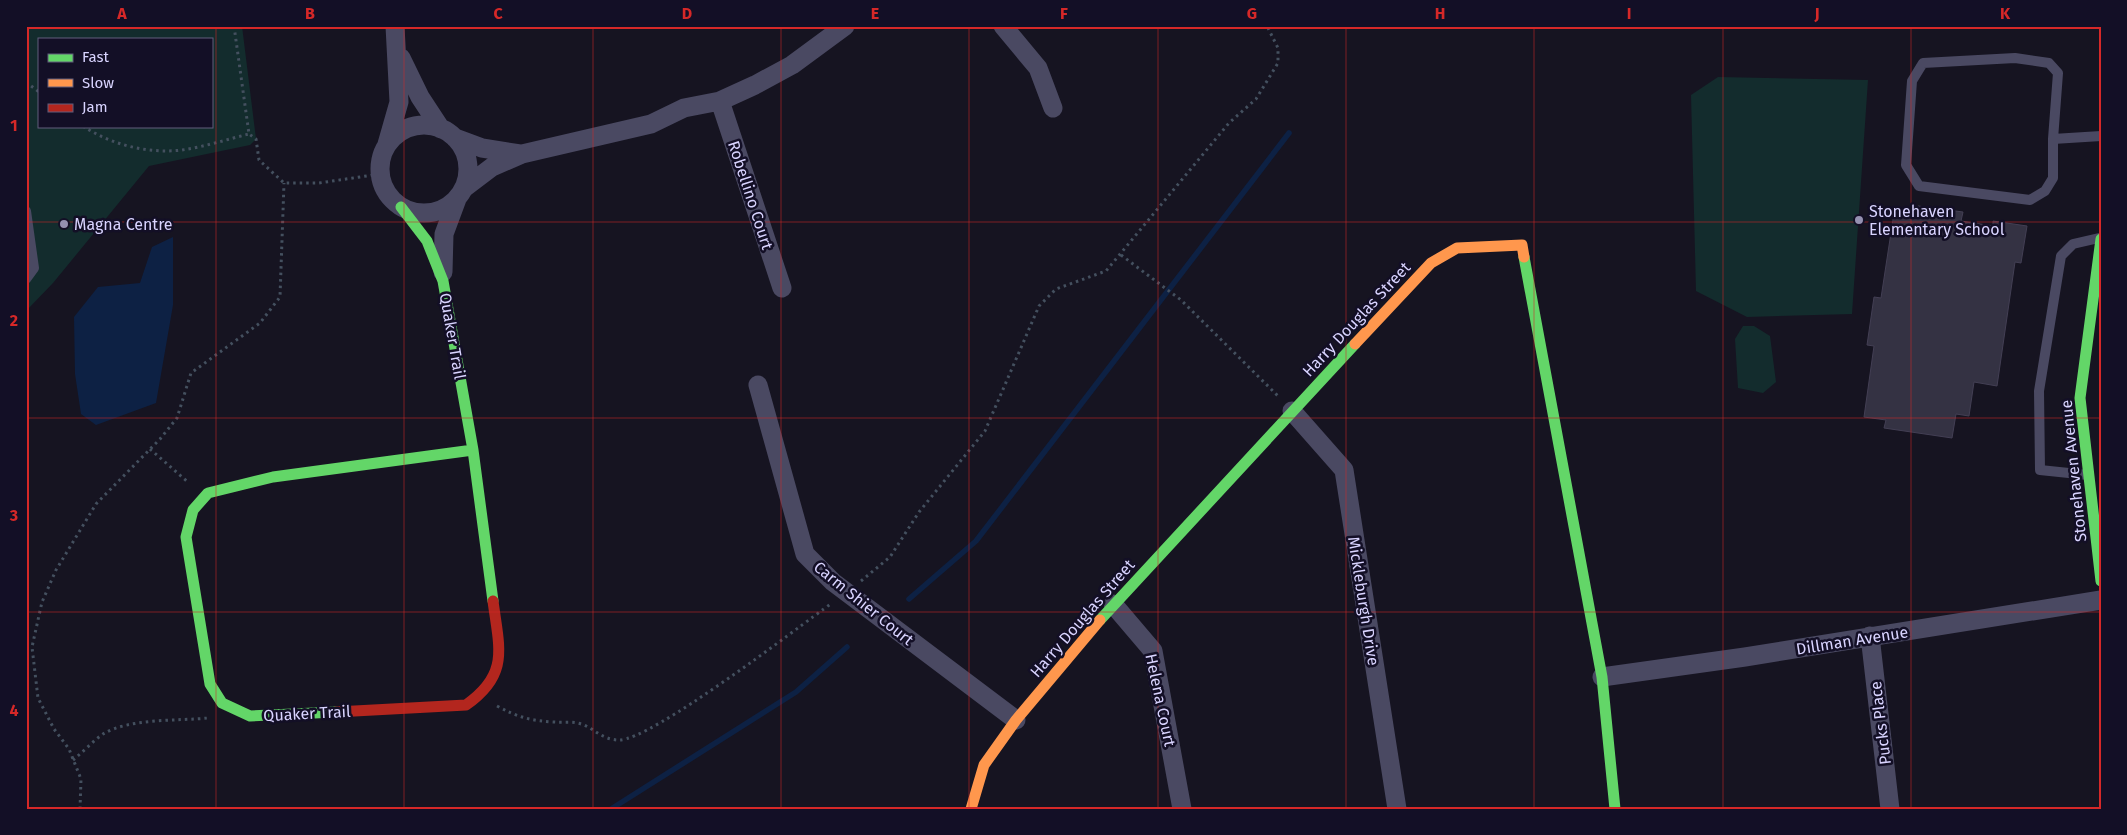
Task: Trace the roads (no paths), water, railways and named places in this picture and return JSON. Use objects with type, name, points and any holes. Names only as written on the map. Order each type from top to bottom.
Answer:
[{"type":"street","points":[[394,26],[399,102],[381,160],[380,174],[386,192],[401,207],[417,213],[430,213],[444,209],[492,167],[522,154],[651,124],[684,108],[720,101],[755,86],[792,65],[845,26]]},
{"type":"street","points":[[1003,26],[1038,68],[1052,108]]},
{"type":"street","points":[[397,50],[420,97],[467,160],[468,173],[460,194]]},
{"type":"street","name":"Robellino Court","points":[[720,101],[782,288]]},
{"type":"street","points":[[387,144],[399,133],[414,126],[431,125],[482,148],[522,154]]},
{"type":"street","name":"Quaker Trail","points":[[460,194],[444,234],[443,281],[473,450],[499,662],[498,673],[479,696],[466,705],[250,716],[222,703],[210,684],[187,550],[188,522],[193,510],[204,497],[208,493],[273,477],[473,450]]},
{"type":"street","name":"Quaker Trail","points":[[401,207],[427,241],[443,281]]},
{"type":"street","name":"Stonehaven Avenue","points":[[2101,239],[2080,398],[2101,581]]},
{"type":"street","name":"Harry Douglas Street","points":[[971,809],[984,765],[1016,720],[1113,604],[1431,263],[1457,248],[1522,245],[1602,676]]},
{"type":"street","name":"Carm Shier Court","points":[[758,385],[805,554],[847,592],[1016,720]]},
{"type":"street","name":"Mickleburgh Drive","points":[[1292,411],[1344,470],[1397,809]]},
{"type":"street","name":"Dillman Avenue","points":[[1602,676],[2101,600]]},
{"type":"street","name":"Helena Court","points":[[1113,604],[1153,651],[1182,809]]},
{"type":"street","name":"Pucks Place","points":[[1870,636],[1890,809]]},
{"type":"street","points":[[1602,676],[1615,809]]},
{"type":"lane","points":[[2015,58],[2049,63],[2058,72],[2053,140],[2053,178],[2045,192],[2030,200],[1919,186],[1906,165],[1912,81],[1924,63],[2015,58]]},
{"type":"lane","points":[[2053,140],[2101,136]]},
{"type":"lane","points":[[26,211],[34,268],[26,279]]},
{"type":"lane","points":[[2089,475],[2040,470],[2039,391],[2060,256],[2073,244],[2101,239]]},
{"type":"water","points":[[173,237],[173,305],[156,403],[96,425],[81,414],[75,374],[74,317],[98,287],[140,283],[152,247]]},
{"type":"waterway","points":[[909,599],[976,541],[1289,133]]},
{"type":"waterway","points":[[611,809],[796,692],[847,647]]},
{"type":"place","name":"Stonehaven Elementary School","points":[[1859,220]]},
{"type":"place","name":"Magna Centre","points":[[64,224]]}]
